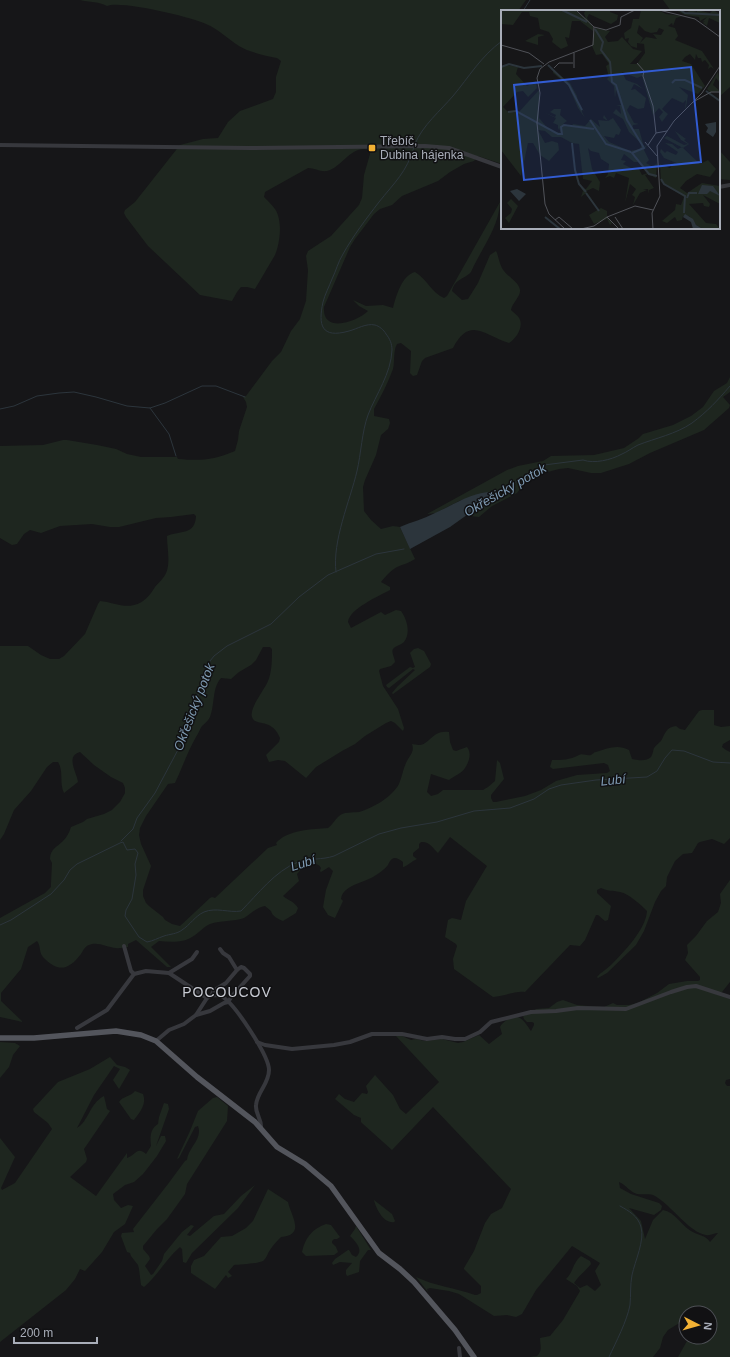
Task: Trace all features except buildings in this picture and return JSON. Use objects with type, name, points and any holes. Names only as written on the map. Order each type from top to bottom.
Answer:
[{"type":"main road","points":[[0,1038],[34,1038],[116,1031],[141,1035],[156,1041],[197,1078],[250,1118],[261,1128],[277,1147],[305,1164],[331,1186],[379,1254],[400,1269],[414,1282],[455,1330],[474,1357]]},
{"type":"street","points":[[0,145],[249,148],[425,146],[449,148],[501,167]]},
{"type":"street","points":[[720,187],[730,185]]},
{"type":"street","points":[[124,946],[131,971],[134,974]]},
{"type":"street","points":[[220,949],[229,957],[237,970]]},
{"type":"street","points":[[169,973],[192,959],[198,952]]},
{"type":"street","points":[[156,1041],[169,1030],[184,1024],[196,1015],[207,998],[212,995],[213,991],[226,983],[241,967],[250,974],[250,976],[228,1002],[210,1011],[196,1015]]},
{"type":"street","points":[[77,1028],[106,1010],[134,974],[151,970],[169,973],[207,998]]},
{"type":"street","points":[[257,1042],[265,1045],[292,1049],[334,1045],[350,1042],[372,1034],[402,1034],[427,1039],[442,1037],[455,1040],[465,1039],[480,1032],[491,1022],[531,1012],[578,1008],[611,1010],[626,1009],[688,987],[696,986],[730,998]]},
{"type":"street","points":[[212,995],[221,996],[228,1002],[247,1025],[257,1042],[269,1069],[268,1078],[256,1105],[256,1110],[262,1123],[261,1128]]},
{"type":"street","points":[[459,1348],[460,1357]]},
{"type":"shaded area","points":[[80,0],[526,0],[519,10],[501,10],[501,164],[478,156],[474,161],[464,164],[438,181],[402,196],[392,205],[380,209],[374,214],[350,247],[324,307],[325,315],[328,321],[334,323],[349,322],[368,311],[359,306],[353,300],[366,306],[383,305],[393,308],[400,287],[406,277],[415,272],[436,293],[444,298],[447,296],[500,202],[499,212],[493,230],[471,272],[457,281],[452,291],[462,300],[468,299],[478,283],[490,255],[496,251],[503,269],[518,284],[520,290],[511,310],[518,316],[521,323],[518,333],[509,343],[478,330],[466,332],[459,338],[453,348],[425,358],[422,361],[417,375],[413,376],[410,373],[411,351],[401,343],[397,344],[393,369],[374,409],[374,416],[389,419],[390,423],[388,429],[381,435],[376,455],[365,480],[363,487],[364,511],[381,529],[393,526],[400,527],[415,559],[397,567],[390,572],[381,582],[390,587],[390,590],[372,599],[353,612],[348,622],[351,628],[381,612],[385,615],[396,610],[401,611],[403,614],[408,630],[406,638],[403,643],[393,649],[392,652],[395,662],[391,666],[380,669],[379,671],[383,686],[398,709],[404,728],[403,731],[391,721],[386,723],[355,744],[316,767],[306,778],[285,761],[278,760],[269,762],[266,755],[279,742],[280,738],[277,731],[273,727],[257,722],[252,717],[255,704],[268,681],[271,670],[272,649],[270,647],[263,647],[256,660],[251,665],[231,679],[221,678],[218,682],[210,717],[202,726],[193,742],[175,783],[168,784],[146,816],[140,828],[139,835],[141,844],[151,866],[143,890],[143,896],[146,903],[165,920],[180,926],[210,898],[215,898],[268,848],[277,845],[276,843],[287,835],[300,831],[328,828],[340,815],[359,812],[376,805],[387,798],[399,784],[405,765],[412,752],[412,744],[419,745],[426,743],[439,733],[449,732],[453,750],[456,751],[467,747],[469,749],[468,763],[464,770],[449,780],[431,774],[427,792],[431,796],[438,794],[443,790],[483,790],[495,781],[497,760],[500,763],[504,779],[491,795],[493,802],[496,802],[525,796],[541,790],[556,781],[577,775],[607,773],[610,771],[608,765],[604,763],[553,769],[550,767],[552,760],[569,759],[580,754],[591,755],[605,749],[621,747],[629,750],[632,759],[647,760],[651,757],[654,748],[661,741],[666,731],[670,728],[676,726],[685,730],[699,711],[714,710],[714,725],[721,727],[730,726],[730,740],[723,744],[722,747],[730,752],[730,838],[724,844],[712,839],[700,842],[692,853],[683,854],[675,861],[667,877],[666,886],[661,891],[655,902],[644,931],[636,945],[607,973],[598,978],[597,977],[622,954],[634,940],[643,925],[647,911],[638,902],[627,895],[601,888],[597,890],[597,893],[611,906],[608,920],[605,921],[596,915],[585,940],[580,946],[570,945],[525,992],[493,997],[454,969],[453,959],[457,946],[445,937],[448,920],[452,918],[461,920],[466,901],[487,866],[450,837],[438,853],[429,844],[421,842],[419,844],[419,848],[413,853],[413,856],[417,859],[406,866],[403,867],[403,862],[394,858],[377,874],[349,887],[343,894],[341,899],[343,901],[335,918],[328,915],[323,907],[326,890],[333,871],[329,867],[321,872],[321,868],[315,864],[303,867],[297,874],[299,881],[283,896],[293,902],[298,908],[296,913],[283,921],[274,916],[265,906],[257,909],[244,918],[210,924],[185,940],[172,942],[159,941],[151,947],[171,967],[167,967],[136,940],[128,944],[128,947],[120,948],[99,944],[89,945],[85,947],[77,959],[63,968],[54,966],[43,957],[37,941],[28,947],[21,969],[1,993],[1,1001],[23,1022],[0,1017],[0,918],[45,893],[51,887],[52,863],[50,856],[54,848],[66,838],[71,827],[87,819],[112,810],[120,802],[125,793],[125,788],[123,783],[111,777],[94,765],[80,752],[73,757],[73,765],[78,782],[64,793],[60,766],[58,762],[53,762],[47,767],[31,791],[14,810],[0,840],[0,646],[28,646],[50,659],[59,659],[64,656],[85,634],[100,601],[130,606],[144,601],[149,596],[166,574],[168,564],[167,536],[190,530],[193,527],[196,516],[194,514],[156,518],[119,527],[92,524],[60,526],[41,533],[30,530],[24,534],[17,544],[12,545],[0,538],[0,446],[43,445],[67,440],[116,449],[127,454],[141,457],[177,457],[178,459],[194,460],[214,458],[235,451],[239,431],[247,407],[243,397],[246,396],[272,361],[281,352],[291,331],[300,319],[306,301],[308,270],[306,256],[308,251],[331,236],[359,205],[362,198],[364,175],[370,154],[370,150],[358,150],[352,153],[333,169],[327,171],[308,168],[265,192],[264,197],[278,214],[280,232],[275,255],[255,289],[241,287],[232,301],[200,295],[148,246],[126,217],[124,213],[125,210],[135,202],[180,145],[203,139],[218,138],[228,122],[240,111],[273,99],[276,92],[276,77],[281,61],[277,58],[257,54],[243,48],[215,29],[198,21],[140,7],[126,5],[107,6]]},
{"type":"shaded area","points":[[663,0],[730,0],[730,87],[720,96],[720,10],[670,10]]},
{"type":"shaded area","points":[[720,151],[730,162],[730,180],[720,179]]},
{"type":"shaded area","points":[[730,377],[730,392],[723,397],[730,405],[729,408],[704,430],[650,453],[629,464],[601,473],[591,473],[568,468],[544,473],[529,481],[526,481],[517,493],[492,506],[479,517],[470,516],[471,512],[489,501],[484,493],[459,501],[436,513],[427,514],[507,470],[518,466],[543,461],[551,456],[594,455],[624,448],[643,434],[673,425],[691,416],[703,407],[714,391],[727,383]]},
{"type":"shaded area","points":[[488,492],[492,496],[489,501],[450,527],[410,549],[400,527],[431,515],[468,497]]},
{"type":"shaded area","points":[[418,648],[424,651],[431,664],[430,667],[393,694],[392,693],[397,687],[415,670],[413,669],[389,688],[386,685],[410,667],[415,667],[410,653],[414,649]]},
{"type":"shaded area","points":[[730,880],[730,982],[722,992],[716,994],[730,999],[730,1079],[726,1080],[725,1083],[727,1086],[730,1086],[730,1357],[678,1357],[685,1345],[718,1345],[718,1305],[678,1305],[678,1324],[668,1330],[663,1337],[660,1348],[653,1357],[530,1357],[537,1356],[539,1354],[541,1347],[540,1338],[550,1336],[563,1320],[580,1291],[577,1286],[566,1279],[578,1258],[581,1256],[590,1261],[591,1264],[574,1283],[580,1288],[587,1285],[595,1291],[601,1285],[595,1271],[600,1263],[572,1246],[536,1290],[522,1314],[516,1317],[507,1315],[494,1316],[459,1294],[449,1291],[430,1288],[427,1289],[428,1292],[416,1277],[430,1283],[475,1295],[481,1293],[481,1286],[464,1268],[474,1251],[485,1223],[491,1214],[502,1208],[511,1189],[433,1107],[392,1150],[361,1122],[361,1118],[354,1115],[335,1099],[339,1094],[345,1099],[354,1102],[362,1093],[367,1094],[368,1092],[366,1086],[375,1075],[393,1095],[400,1109],[406,1114],[439,1082],[396,1036],[402,1036],[411,1040],[416,1039],[425,1041],[442,1039],[458,1043],[479,1035],[489,1044],[502,1034],[500,1027],[509,1019],[515,1017],[520,1018],[525,1022],[531,1031],[534,1023],[527,1022],[523,1016],[532,1013],[536,1009],[549,1008],[557,1002],[563,1000],[577,1005],[588,1006],[604,1007],[613,1003],[617,1005],[629,1005],[638,1003],[657,993],[669,984],[700,980],[700,977],[685,960],[688,953],[687,945],[707,921],[718,912],[721,903],[720,894]],"holes":[[[619,1182],[632,1192],[655,1196],[687,1224],[700,1233],[708,1235],[718,1233],[710,1242],[706,1238],[687,1228],[671,1213],[663,1210],[653,1220],[645,1239],[641,1221],[629,1208],[654,1215],[661,1210],[662,1206],[659,1203],[631,1194],[620,1188]]]},
{"type":"shaded area","points":[[0,1042],[15,1043],[20,1046],[13,1055],[9,1067],[0,1078]]},
{"type":"shaded area","points":[[110,1057],[117,1065],[130,1070],[119,1089],[113,1080],[120,1069],[114,1066],[94,1095],[77,1128],[84,1121],[95,1103],[104,1096],[107,1109],[110,1111],[84,1149],[87,1159],[86,1162],[70,1177],[96,1196],[127,1153],[127,1158],[138,1151],[146,1154],[151,1146],[153,1128],[158,1124],[164,1103],[168,1104],[169,1109],[156,1146],[161,1136],[165,1136],[166,1141],[143,1174],[134,1182],[125,1185],[113,1194],[114,1200],[121,1208],[128,1205],[133,1206],[125,1224],[114,1232],[102,1252],[85,1271],[80,1269],[75,1279],[66,1290],[0,1342],[0,1138],[15,1157],[1,1188],[2,1190],[15,1183],[52,1129],[48,1123],[34,1112],[33,1109],[58,1082],[90,1069]]},
{"type":"shaded area","points":[[135,1091],[143,1094],[144,1101],[142,1108],[134,1120],[131,1119],[119,1102]]},
{"type":"shaded area","points":[[217,1097],[228,1106],[227,1121],[187,1184],[185,1194],[167,1219],[143,1246],[143,1249],[150,1259],[145,1266],[151,1275],[162,1261],[164,1254],[182,1232],[191,1225],[194,1226],[187,1235],[190,1236],[214,1216],[224,1214],[241,1196],[255,1185],[238,1208],[192,1253],[186,1263],[183,1262],[182,1249],[180,1247],[144,1287],[141,1285],[138,1265],[130,1253],[127,1252],[121,1236],[122,1233],[134,1232],[133,1229],[187,1160],[199,1135],[198,1126],[195,1127],[179,1158],[177,1159],[198,1111],[213,1098]]},
{"type":"shaded area","points":[[268,1189],[288,1202],[295,1224],[293,1233],[281,1237],[272,1246],[263,1261],[234,1265],[228,1272],[232,1276],[228,1278],[226,1275],[215,1289],[191,1273],[191,1266],[194,1260],[204,1256],[221,1237],[232,1236],[246,1228],[253,1221]]},
{"type":"shaded area","points":[[374,1200],[392,1214],[395,1221],[394,1222],[387,1221],[381,1215]]},
{"type":"shaded area","points":[[326,1224],[331,1225],[340,1237],[332,1241],[338,1252],[334,1255],[306,1256],[302,1252],[307,1238],[313,1231]]},
{"type":"shaded area","points":[[356,1226],[371,1250],[368,1250],[360,1261],[359,1272],[347,1276],[346,1270],[352,1263],[340,1262],[333,1265],[332,1263],[335,1259],[348,1250],[356,1257],[358,1254],[358,1246],[350,1236]]},
{"type":"waterway","points":[[524,10],[530,0]]},
{"type":"waterway","points":[[415,144],[422,131],[453,96],[481,60],[501,42]]},
{"type":"waterway","points":[[336,572],[335,560],[339,534],[357,471],[366,421],[386,376],[391,359],[392,348],[390,340],[383,330],[375,325],[365,325],[340,333],[332,333],[327,331],[324,328],[321,317],[323,302],[340,260],[347,247],[355,234],[404,170],[414,147]]},
{"type":"waterway","points":[[0,409],[14,406],[37,396],[74,392],[127,406],[150,408],[165,403],[202,386],[216,386],[245,397]]},
{"type":"waterway","name":"Okřešický potok","points":[[491,496],[509,485],[527,477],[544,465],[583,460],[592,462],[608,460],[638,445],[666,436],[686,427],[703,414],[730,386]]},
{"type":"waterway","points":[[150,408],[169,434],[176,456]]},
{"type":"waterway","name":"Okřešický potok","points":[[121,841],[133,829],[137,818],[155,793],[180,746],[191,720],[204,673],[214,656],[227,646],[271,624],[299,597],[328,575],[376,554],[404,549]]},
{"type":"waterway","name":"Lubí","points":[[0,925],[11,920],[51,894],[64,880],[70,870],[77,864],[123,842],[127,850],[135,849],[138,853],[135,864],[136,875],[132,899],[126,910],[125,916],[139,937],[147,942],[180,931],[204,912],[213,910],[241,911],[274,877],[290,866],[302,861],[334,856],[379,834],[401,828],[437,822],[474,811],[510,808],[534,799],[549,789],[561,785],[596,780],[647,777],[657,771],[672,750],[684,751],[713,762],[730,763]]},
{"type":"waterway","points":[[609,1357],[629,1311],[632,1275],[642,1238],[641,1227],[638,1220],[630,1212],[620,1206]]},
{"type":"place","name":"Třebíč, Dubina hájenka","points":[[372,148]]},
{"type":"district","name":"POCOUCOV","points":[[227,992]]}]
